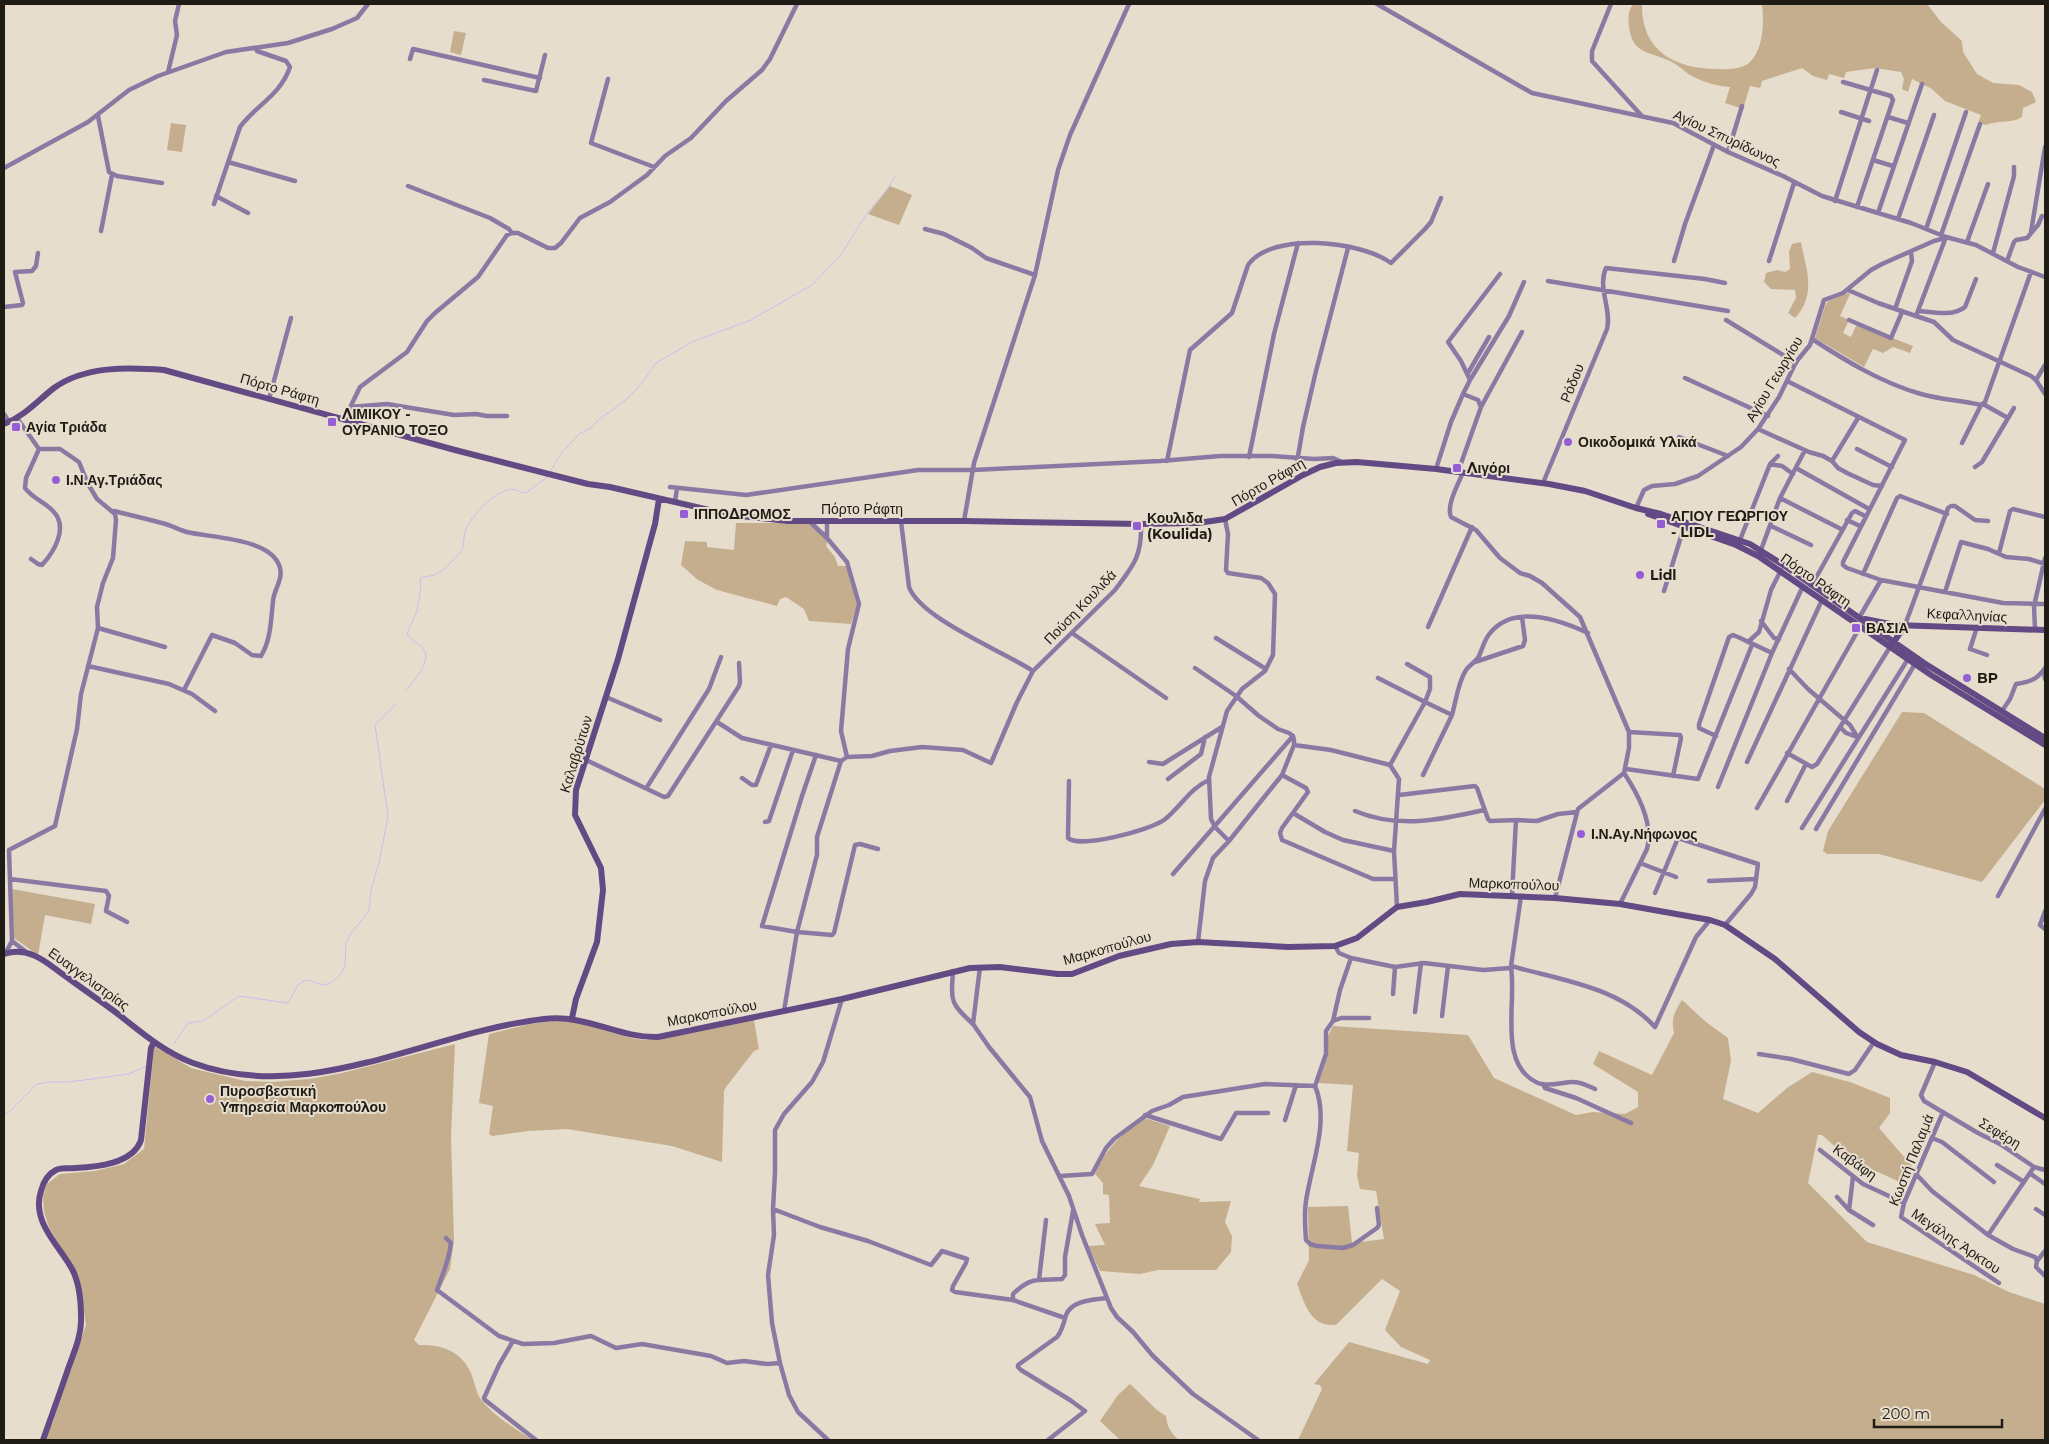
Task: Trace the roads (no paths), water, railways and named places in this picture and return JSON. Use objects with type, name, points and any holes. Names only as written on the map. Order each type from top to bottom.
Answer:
[{"type":"main road","name":"Πόρτο Ράφτη","points":[[7,423],[18,418],[59,384],[74,376],[92,372],[164,370],[344,420],[559,476],[608,491],[660,501],[736,520],[1198,523],[1225,519],[1318,468],[1342,462],[1436,469],[1543,483],[1576,489],[1661,514],[1740,540],[1761,550],[1859,618],[1915,664],[2045,745]]},
{"type":"main road","name":"Πόρτο Ράφτη","points":[[660,501],[675,502],[738,516],[788,521]]},
{"type":"main road","name":"Καλαβρύτων","points":[[572,1018],[576,1000],[597,942],[602,890],[601,868],[575,815],[576,790],[618,659],[660,501]]},
{"type":"main road","name":"Πόρτο Ράφτη","points":[[1636,508],[1659,519],[1743,548],[1781,570],[1860,627],[2045,738]]},
{"type":"main road","name":"Κεφαλληνίας","points":[[1859,618],[1895,625],[2045,630]]},
{"type":"main road","points":[[1892,645],[1905,625]]},
{"type":"main road","name":"Μαρκοπούλου","points":[[154,1042],[193,1063],[234,1074],[274,1077],[322,1073],[446,1040],[528,1021],[572,1018],[631,1035],[658,1037],[842,999],[953,971],[980,967],[1000,967],[1072,974],[1143,949],[1170,944],[1198,942],[1288,947],[1335,946],[1357,938],[1397,907],[1460,894],[1512,895],[1620,904],[1725,924],[1774,959],[1858,1032],[1874,1042],[1901,1055],[1935,1062],[1967,1072],[2045,1118]]},
{"type":"main road","name":"Ευαγγελιστρίας","points":[[4,954],[28,953],[40,958],[154,1042]]},
{"type":"main road","points":[[42,1440],[76,1346],[82,1318],[77,1284],[72,1269],[45,1229],[41,1218],[40,1192],[45,1181],[54,1171],[116,1162],[136,1150],[141,1140],[151,1048],[154,1042]]},
{"type":"street","points":[[168,72],[177,35],[175,21],[179,4]]},
{"type":"street","points":[[4,168],[98,116],[129,90],[168,72],[226,52],[288,43],[348,23],[357,18],[368,4]]},
{"type":"street","points":[[344,420],[360,387],[407,352],[436,313],[478,277],[507,235],[518,233],[548,248],[555,248],[580,218],[610,202],[647,175],[665,156],[691,138],[726,101],[762,70],[770,60],[797,4]]},
{"type":"street","points":[[964,521],[974,463],[1035,275],[1058,170],[1070,135],[1129,4]]},
{"type":"street","name":"Αγίου Σπυρίδωνος","points":[[1377,4],[1532,93],[1673,123],[1728,152],[1835,201],[1898,219],[1946,238],[1967,242],[2031,272],[2045,276]]},
{"type":"street","points":[[1611,4],[1592,51],[1592,61],[1641,115]]},
{"type":"street","points":[[214,204],[240,127],[246,118],[270,99],[290,67],[286,61],[257,51],[255,48]]},
{"type":"street","points":[[410,59],[413,49],[540,78]]},
{"type":"street","points":[[484,80],[536,91],[545,55]]},
{"type":"street","points":[[1835,201],[1877,70]]},
{"type":"street","points":[[608,80],[591,143],[654,167]]},
{"type":"street","points":[[1844,82],[1893,98],[1857,207]]},
{"type":"street","points":[[1878,213],[1922,84]]},
{"type":"street","points":[[1728,152],[1742,106]]},
{"type":"street","points":[[1841,112],[1869,121]]},
{"type":"street","points":[[1926,229],[1966,112]]},
{"type":"street","points":[[1898,219],[1934,115]]},
{"type":"street","points":[[98,116],[108,172],[112,175],[162,183]]},
{"type":"street","points":[[1888,117],[1908,123]]},
{"type":"street","points":[[1934,241],[1939,234],[1980,124]]},
{"type":"street","points":[[1674,261],[1714,145]]},
{"type":"street","points":[[2031,232],[2032,213],[2045,147]]},
{"type":"street","points":[[1873,160],[1893,166]]},
{"type":"street","points":[[228,162],[295,180]]},
{"type":"street","points":[[1994,253],[2014,176],[2014,167]]},
{"type":"street","points":[[101,231],[112,175]]},
{"type":"street","points":[[1769,261],[1794,183]]},
{"type":"street","points":[[1967,242],[1988,184]]},
{"type":"street","points":[[408,186],[490,218],[512,233]]},
{"type":"street","points":[[216,196],[248,213]]},
{"type":"street","points":[[1167,461],[1190,350],[1232,313],[1248,265],[1252,260],[1280,246],[1321,242],[1380,255],[1391,262],[1425,229],[1441,198]]},
{"type":"street","points":[[2007,260],[2014,242],[2027,238],[2044,217],[2032,213]]},
{"type":"street","points":[[925,228],[944,234],[972,248],[986,258],[1035,275]]},
{"type":"street","points":[[1917,314],[1946,238]]},
{"type":"street","name":"Αγίου Γεωργίου","points":[[1636,508],[1642,493],[1648,487],[1675,484],[1698,476],[1741,447],[1758,429],[1768,416],[1796,363],[1812,339],[1824,300],[1848,290],[1871,270],[1934,241],[1946,238]]},
{"type":"street","points":[[1249,457],[1274,334],[1298,244]]},
{"type":"street","points":[[1296,468],[1316,371],[1348,248]]},
{"type":"street","points":[[1895,309],[1912,261],[1911,252]]},
{"type":"street","points":[[4,307],[22,305],[14,272],[32,271],[36,266],[38,253]]},
{"type":"street","points":[[1604,289],[1604,272],[1606,268],[1725,283]]},
{"type":"street","points":[[1962,443],[1982,405],[2031,272]]},
{"type":"street","points":[[1470,380],[1468,373],[1448,342],[1500,274]]},
{"type":"street","points":[[1848,290],[1902,312],[1917,314],[1943,312],[1962,310],[1965,307],[1976,279]]},
{"type":"street","points":[[1548,281],[1728,310]]},
{"type":"street","points":[[1436,469],[1463,394],[1509,316],[1524,282]]},
{"type":"street","name":"Ρόδου","points":[[1543,483],[1607,329],[1609,320],[1604,289]]},
{"type":"street","points":[[1849,320],[1891,338],[1902,312]]},
{"type":"street","points":[[1917,314],[1934,322],[1953,340],[1999,360],[2036,380],[2045,394]]},
{"type":"street","points":[[269,398],[291,318]]},
{"type":"street","points":[[1726,320],[1796,363]]},
{"type":"street","points":[[1522,332],[1481,407],[1449,513],[1451,517],[1472,527],[1500,558],[1520,573],[1542,583],[1580,618],[1588,633],[1629,732],[1625,771],[1644,812],[1648,827],[1649,842],[1620,904]]},
{"type":"street","points":[[1468,373],[1489,337]]},
{"type":"street","points":[[1812,339],[1860,369],[1907,390],[1942,399],[1982,405],[2008,418]]},
{"type":"street","points":[[2036,380],[2045,365]]},
{"type":"street","points":[[1685,378],[1768,416]]},
{"type":"street","points":[[1787,381],[1905,440],[1842,564],[1847,568],[1881,580],[2003,603],[2045,604]]},
{"type":"street","points":[[1463,394],[1478,400],[1481,407]]},
{"type":"street","points":[[350,407],[387,404],[454,415],[507,416]]},
{"type":"street","points":[[1975,467],[1982,462],[2014,408]]},
{"type":"street","points":[[4,414],[7,423]]},
{"type":"street","points":[[18,418],[39,449]]},
{"type":"street","points":[[1832,461],[1858,418]]},
{"type":"street","points":[[1758,429],[1832,461],[1847,474],[1873,485],[1882,486]]},
{"type":"street","points":[[1679,437],[1728,456]]},
{"type":"street","points":[[39,449],[60,449],[79,462],[88,484],[97,499],[113,511],[155,520],[187,532],[247,543],[270,554],[280,566],[281,577],[273,596],[272,619],[266,647],[261,656],[252,655],[235,643],[212,635],[184,690]]},
{"type":"street","points":[[32,559],[38,564],[44,562],[57,543],[60,526],[55,512],[26,488],[26,478],[39,449]]},
{"type":"street","points":[[1857,449],[1892,467]]},
{"type":"street","points":[[1761,550],[1780,498],[1805,450]]},
{"type":"street","points":[[670,487],[731,494],[760,494],[918,470],[974,470],[1167,461],[1220,456],[1314,460],[1333,458],[1342,462]]},
{"type":"street","points":[[1740,540],[1770,464],[1778,456]]},
{"type":"street","points":[[1314,460],[1318,468]]},
{"type":"street","points":[[1770,464],[1782,466],[1793,474]]},
{"type":"street","points":[[1796,468],[1869,509]]},
{"type":"street","points":[[675,502],[676,488]]},
{"type":"street","points":[[1863,574],[1897,498],[1900,496],[1947,514]]},
{"type":"street","points":[[1780,498],[1842,529]]},
{"type":"street","points":[[1905,625],[1948,508],[1955,506],[1975,520],[1988,521]]},
{"type":"street","points":[[1998,553],[2010,511],[2013,508],[2045,517]]},
{"type":"street","points":[[4,852],[55,826],[77,728],[81,694],[98,628],[97,607],[113,558],[116,520],[113,511]]},
{"type":"street","points":[[1812,585],[1847,520],[1854,511],[1866,516]]},
{"type":"street","points":[[1225,519],[1228,534],[1226,570],[1228,573],[1261,578],[1268,583],[1275,594],[1273,655],[1266,669],[1242,689],[1228,711],[1222,726],[1209,780],[1211,819],[1215,827],[1229,841]]},
{"type":"street","points":[[1847,520],[1860,526]]},
{"type":"street","points":[[784,1011],[797,932],[817,854],[818,837],[841,762],[847,757],[841,731],[848,649],[859,604],[847,562],[827,538],[809,521]]},
{"type":"street","points":[[827,522],[827,538]]},
{"type":"street","points":[[901,522],[909,587],[918,603],[952,626],[1033,671]]},
{"type":"street","name":"Πούση Κουλιδά","points":[[847,757],[872,756],[890,750],[922,747],[964,750],[991,763],[1017,702],[1033,671],[1114,590],[1137,560],[1141,524]]},
{"type":"street","points":[[1771,526],[1811,545]]},
{"type":"street","points":[[1428,627],[1472,527]]},
{"type":"street","points":[[1664,591],[1684,527]]},
{"type":"street","points":[[1945,592],[1961,542],[2006,557],[2045,562],[2035,605],[2035,630]]},
{"type":"street","points":[[1555,898],[1577,812],[1581,805],[1625,771],[1698,779],[1750,643],[1759,632],[1771,590],[1781,570]]},
{"type":"street","points":[[1859,618],[1881,580]]},
{"type":"street","points":[[1718,787],[1772,653],[1803,586]]},
{"type":"street","points":[[1747,762],[1788,669],[1822,600]]},
{"type":"street","points":[[1423,774],[1452,715],[1463,676],[1466,670],[1478,658],[1491,632],[1507,620],[1522,617],[1568,624],[1588,633]]},
{"type":"street","points":[[1474,663],[1523,646],[1526,640],[1522,617]]},
{"type":"street","points":[[1761,621],[1774,638],[1779,639]]},
{"type":"street","points":[[1757,808],[1860,627]]},
{"type":"street","points":[[1977,627],[1970,649],[1987,656]]},
{"type":"street","points":[[98,628],[164,647]]},
{"type":"street","points":[[1072,633],[1166,698]]},
{"type":"street","points":[[1716,736],[1699,728],[1729,637],[1733,635],[1772,653]]},
{"type":"street","points":[[1216,638],[1266,669]]},
{"type":"street","points":[[1787,753],[1812,767],[1817,764],[1892,645]]},
{"type":"street","points":[[647,787],[709,689],[721,657]]},
{"type":"street","points":[[1802,828],[1908,659]]},
{"type":"street","points":[[586,760],[647,787],[664,797],[668,796],[717,722],[740,682],[739,663]]},
{"type":"street","points":[[1390,765],[1426,702],[1430,689],[1430,677],[1408,664]]},
{"type":"street","points":[[1816,830],[1915,664]]},
{"type":"street","points":[[88,666],[169,684],[184,690],[215,711]]},
{"type":"street","points":[[1195,668],[1236,696],[1259,716],[1293,736]]},
{"type":"street","points":[[1788,669],[1819,699],[1845,720],[1858,738]]},
{"type":"street","points":[[2002,712],[2016,684],[2030,682],[2044,669]]},
{"type":"street","points":[[2044,669],[2045,680]]},
{"type":"street","points":[[1378,678],[1452,715]]},
{"type":"street","points":[[606,697],[660,720]]},
{"type":"street","points":[[717,722],[742,738],[841,762]]},
{"type":"street","points":[[1149,762],[1163,764],[1222,726]]},
{"type":"street","points":[[1840,727],[1846,733],[1858,738]]},
{"type":"street","points":[[1629,732],[1680,735],[1682,738],[1673,776]]},
{"type":"street","points":[[1198,942],[1199,916],[1205,881],[1213,858],[1282,775],[1294,746],[1293,736]]},
{"type":"street","points":[[1173,874],[1293,736]]},
{"type":"street","points":[[1168,779],[1202,754],[1205,737]]},
{"type":"street","points":[[742,778],[752,785],[756,785],[771,744]]},
{"type":"street","points":[[1294,746],[1331,750],[1390,765],[1400,779],[1394,851],[1397,907]]},
{"type":"street","points":[[783,747],[789,758]]},
{"type":"street","points":[[772,813],[793,750]]},
{"type":"street","points":[[816,755],[762,926],[832,935],[855,845],[860,844],[878,849]]},
{"type":"street","points":[[1787,801],[1806,764]]},
{"type":"street","points":[[1282,775],[1306,788],[1308,792],[1280,833],[1282,840],[1373,879],[1395,880]]},
{"type":"street","points":[[1069,781],[1068,838],[1072,840],[1103,841],[1159,823],[1169,816],[1199,784],[1209,780]]},
{"type":"street","points":[[1399,795],[1475,786],[1490,820],[1537,821],[1558,814],[1577,812]]},
{"type":"street","points":[[1998,896],[2045,809]]},
{"type":"street","points":[[1355,811],[1382,820],[1427,822],[1484,810]]},
{"type":"street","points":[[1293,813],[1325,832],[1343,840],[1394,851]]},
{"type":"street","points":[[1512,895],[1516,820]]},
{"type":"street","points":[[1655,893],[1678,838],[1758,864],[1751,894],[1725,924]]},
{"type":"street","points":[[4,954],[12,941],[9,850]]},
{"type":"street","points":[[1640,863],[1676,877]]},
{"type":"street","points":[[10,879],[106,891],[108,896],[106,911],[127,922]]},
{"type":"street","points":[[1709,881],[1756,879]]},
{"type":"street","points":[[1521,896],[1511,967],[1513,994],[1510,1037],[1523,1070],[1530,1077],[1543,1084],[1545,1088],[1576,1098],[1631,1124]]},
{"type":"street","points":[[2045,911],[2040,925],[2045,929]]},
{"type":"street","points":[[1335,946],[1339,953],[1351,958],[1395,967],[1421,963],[1483,970],[1511,967],[1602,991],[1643,1014],[1655,1027],[1696,937],[1710,920]]},
{"type":"street","points":[[12,941],[28,953]]},
{"type":"street","points":[[1351,958],[1340,990],[1333,1021],[1326,1031],[1326,1054],[1315,1086],[1320,1111],[1318,1148],[1306,1204],[1306,1240],[1310,1244],[1317,1246],[1343,1248],[1353,1245],[1379,1225],[1376,1208]]},
{"type":"street","points":[[1416,1012],[1421,963]]},
{"type":"street","points":[[1442,1016],[1448,966]]},
{"type":"street","points":[[973,1024],[980,967]]},
{"type":"street","points":[[1394,994],[1395,967]]},
{"type":"street","points":[[953,971],[951,996],[954,1005],[973,1024],[1030,1097],[1042,1141],[1060,1176],[1074,1209],[1082,1235],[1117,1317],[1193,1394],[1258,1440]]},
{"type":"street","points":[[828,1440],[798,1412],[789,1395],[780,1363],[768,1296],[768,1275],[774,1235],[773,1209],[777,1124],[802,1095],[823,1062],[842,999]]},
{"type":"street","points":[[1333,1021],[1341,1018],[1369,1018]]},
{"type":"street","points":[[1759,1054],[1791,1059],[1849,1074],[1855,1070],[1874,1042]]},
{"type":"street","name":"Σεφέρη","points":[[1935,1062],[1921,1095],[1922,1098],[1978,1133],[2000,1144],[2034,1167],[2045,1170]]},
{"type":"street","points":[[1543,1084],[1575,1082],[1595,1089]]},
{"type":"street","points":[[1060,1176],[1092,1174],[1106,1148],[1114,1139],[1145,1115],[1183,1097],[1265,1084],[1315,1086]]},
{"type":"street","points":[[1285,1120],[1296,1085]]},
{"type":"street","name":"Κωστή Παλαμά","points":[[1901,1217],[1904,1203],[1943,1112]]},
{"type":"street","points":[[1145,1115],[1221,1139],[1236,1114],[1268,1113]]},
{"type":"street","points":[[1932,1138],[1942,1142],[1994,1182]]},
{"type":"street","name":"Καβάφη","points":[[1820,1150],[1853,1177],[1882,1194],[1904,1203]]},
{"type":"street","points":[[1997,1164],[2024,1182]]},
{"type":"street","points":[[1988,1235],[2034,1167]]},
{"type":"street","points":[[1916,1174],[1932,1191],[1988,1235],[2013,1249],[2035,1257],[2037,1261]]},
{"type":"street","points":[[2031,1174],[2045,1184]]},
{"type":"street","points":[[1849,1210],[1853,1177]]},
{"type":"street","points":[[1837,1197],[1849,1210],[1873,1225]]},
{"type":"street","points":[[773,1209],[820,1227],[868,1241],[931,1265],[939,1252],[942,1251],[964,1257],[967,1259],[966,1263],[953,1286],[952,1290],[955,1292],[1013,1300],[1065,1318]]},
{"type":"street","points":[[1013,1300],[1013,1294],[1028,1283],[1064,1278],[1065,1257],[1074,1209]]},
{"type":"street","points":[[2036,1209],[2045,1215]]},
{"type":"street","name":"Μεγάλης Άρκτου","points":[[1901,1217],[1999,1283]]},
{"type":"street","points":[[1039,1280],[1046,1220]]},
{"type":"street","points":[[446,1238],[451,1243],[450,1251],[437,1290],[489,1330],[513,1341],[534,1344],[591,1336],[616,1348],[642,1344],[711,1356],[727,1363],[744,1361],[767,1364],[780,1363]]},
{"type":"street","points":[[2045,1251],[2037,1261],[2036,1267],[2045,1276]]},
{"type":"street","points":[[1048,1440],[1085,1411],[1018,1368],[1021,1362],[1057,1337],[1061,1332],[1068,1310],[1073,1305],[1108,1298]]},
{"type":"street","points":[[513,1341],[488,1386],[484,1398],[536,1440]]},
{"type":"waterway","points":[[550,472],[560,455],[579,434],[591,428],[598,420],[626,400],[643,382],[656,363],[694,341],[749,321],[812,285],[840,256],[868,212],[888,188],[895,176]]},
{"type":"waterway","points":[[406,690],[422,670],[426,658],[422,647],[407,634],[417,611],[421,586],[420,579],[438,573],[456,558],[462,549],[465,532],[469,523],[490,500],[507,490],[527,492],[547,477]]},
{"type":"waterway","points":[[174,1044],[188,1023],[203,1021],[239,996],[288,1003],[298,985],[302,982],[308,980],[323,985],[331,983],[341,974],[345,966],[346,943],[351,933],[369,911],[371,890],[379,863],[388,816],[375,725],[397,703]]},
{"type":"waterway","points":[[4,1114],[8,1113],[37,1084],[129,1074],[146,1066]]},
{"type":"place","name":"ΛΙΜΙΚΟΥ - ΟΥΡΑΝΙΟ ΤΟΞΟ","points":[[332,422]]},
{"type":"place","name":"Αγία Τριάδα","points":[[16,427]]},
{"type":"place","name":"Οικοδομικά Υλικά","points":[[1568,442]]},
{"type":"place","name":"Λιγόρι","points":[[1457,468]]},
{"type":"place","name":"Ι.Ν.Αγ.Τριάδας","points":[[56,480]]},
{"type":"place","name":"ΙΠΠΟΔΡΟΜΟΣ","points":[[684,514]]},
{"type":"place","name":"ΑΓΙΟΥ ΓΕΩΡΓΙΟΥ - LIDL","points":[[1661,524]]},
{"type":"place","name":"Κουλιδα (Koulida)","points":[[1137,526]]},
{"type":"place","name":"Lidl","points":[[1640,575]]},
{"type":"place","name":"ΒΑΣΙΑ","points":[[1856,628]]},
{"type":"place","name":"BP","points":[[1967,678]]},
{"type":"place","name":"Ι.Ν.Αγ.Νήφωνος","points":[[1581,834]]},
{"type":"place","name":"Πυροσβεστική Υπηρεσία Μαρκοπούλου","points":[[210,1099]]}]
